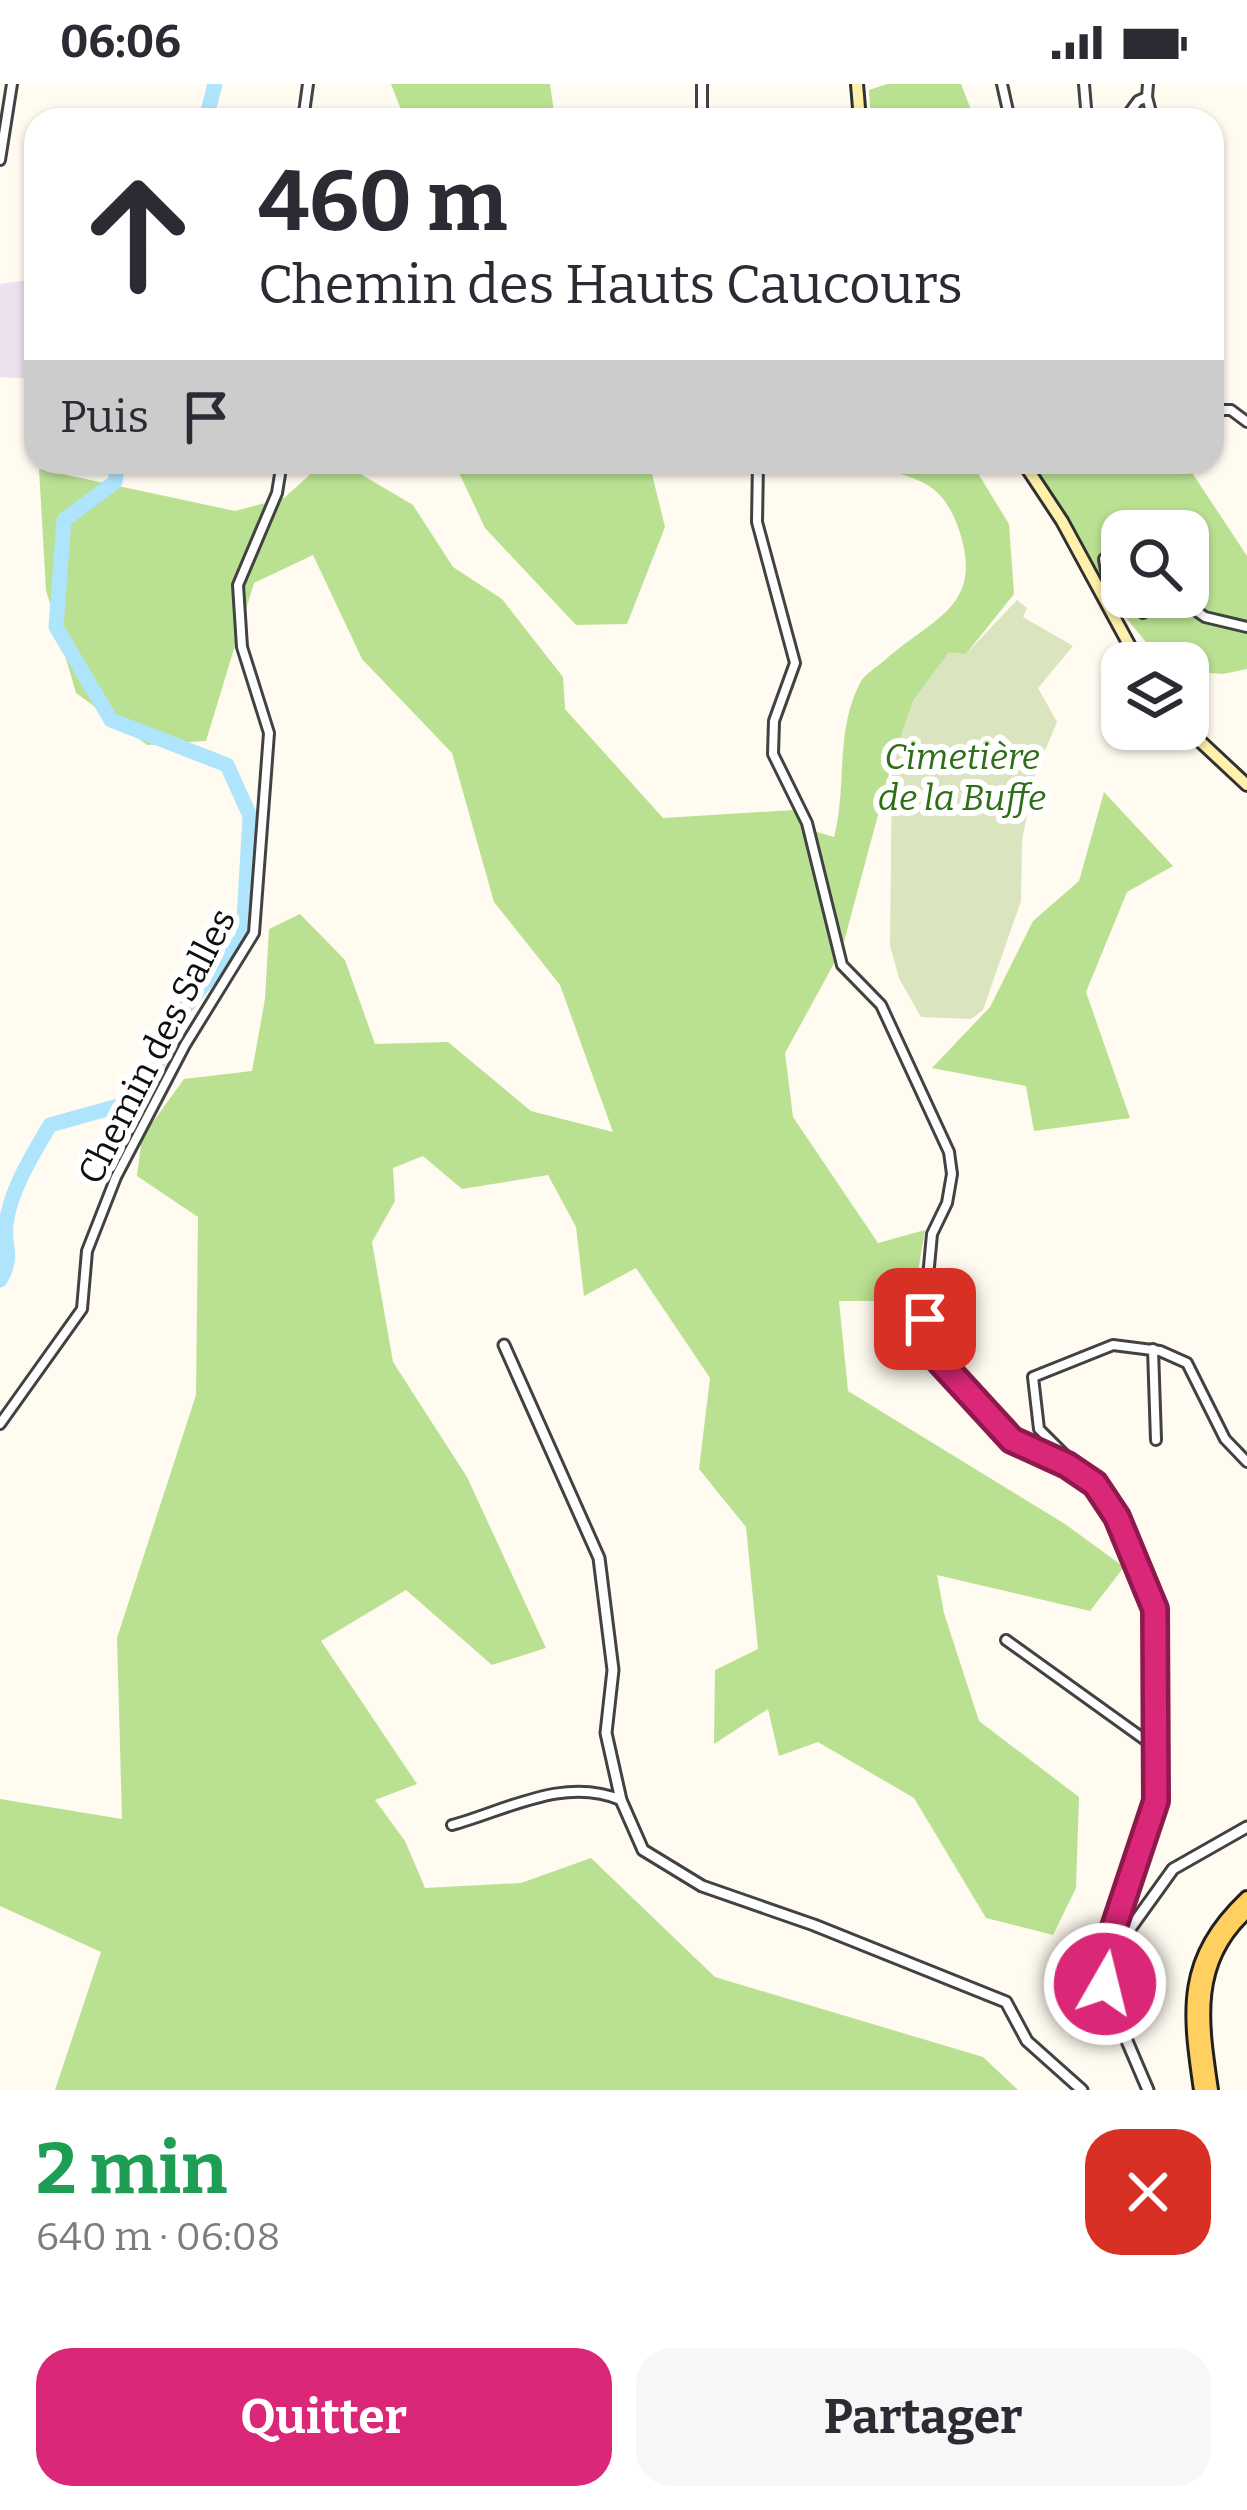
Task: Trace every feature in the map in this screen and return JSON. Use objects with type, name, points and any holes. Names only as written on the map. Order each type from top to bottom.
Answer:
[{"type":"main road","points":[[1031,474],[1062,521],[1101,599]]},
{"type":"main road","points":[[1209,749],[1247,784]]},
{"type":"main road","points":[[1201,2090],[1191,2014],[1197,1970],[1215,1934],[1247,1898]]},
{"type":"main road","points":[[1211,2090],[1201,1992],[1223,1938],[1247,1911]]},
{"type":"street","points":[[0,160],[11,84]]},
{"type":"street","points":[[1148,84],[1150,108]]},
{"type":"street","points":[[1133,108],[1147,97]]},
{"type":"street","name":"Chemin des Salles","points":[[0,1424],[76,1320],[87,1292],[91,1238],[116,1177],[185,1045],[254,933],[269,733],[242,646],[238,585],[277,493],[280,474]]},
{"type":"street","points":[[758,474],[757,522],[795,663],[774,721],[773,754],[807,823],[842,965],[880,1005],[949,1152],[952,1174],[932,1234],[925,1319],[933,1354],[1012,1440],[1067,1465],[1095,1484],[1117,1517],[1155,1609],[1156,1801],[1111,1936],[1105,1984],[1148,2090]]},
{"type":"street","points":[[1209,617],[1247,627]]},
{"type":"street","points":[[504,1345],[599,1558],[613,1670],[606,1733],[621,1800],[644,1850],[702,1886],[814,1924],[1006,2002],[1027,2041],[1082,2090]]},
{"type":"street","points":[[1067,1465],[1067,1457],[1039,1429],[1033,1377],[1113,1345],[1154,1349],[1187,1364],[1215,1423],[1247,1462]]},
{"type":"street","points":[[1154,1349],[1156,1440]]},
{"type":"street","points":[[1006,1640],[1156,1748]]},
{"type":"street","points":[[452,1825],[532,1797],[599,1791],[621,1800]]},
{"type":"street","points":[[1112,1954],[1173,1869],[1247,1826]]},
{"type":"shaded area","points":[[24,281],[24,378],[0,377],[0,284]]},
{"type":"green space","points":[[391,84],[550,84],[553,108],[400,108]]},
{"type":"green space","points":[[887,84],[961,84],[970,108],[870,108],[869,90]]},
{"type":"green space","points":[[39,474],[62,474],[235,511],[284,498],[311,474],[360,474],[413,505],[453,567],[502,599],[563,677],[565,709],[663,818],[794,810],[803,828],[834,837],[847,722],[859,685],[950,608],[965,578],[960,533],[946,503],[928,486],[901,474],[978,474],[1009,524],[1014,594],[966,654],[914,699],[842,949],[785,1053],[793,1117],[878,1243],[925,1230],[913,1301],[839,1301],[848,1391],[1065,1524],[1124,1567],[1090,1611],[937,1575],[944,1613],[979,1721],[1079,1797],[1076,1888],[1053,1935],[986,1918],[914,1798],[818,1742],[779,1756],[768,1709],[714,1744],[715,1670],[758,1649],[746,1527],[699,1469],[710,1378],[636,1268],[584,1296],[576,1227],[548,1175],[462,1189],[423,1156],[393,1168],[395,1201],[372,1242],[393,1362],[467,1477],[546,1648],[492,1665],[406,1590],[321,1641],[417,1784],[375,1800],[405,1841],[425,1888],[521,1883],[591,1858],[715,1977],[983,2057],[1018,2090],[55,2090],[101,1952],[0,1906],[0,1799],[122,1819],[117,1638],[196,1395],[198,1217],[137,1176],[142,1137],[184,1079],[252,1071],[265,999],[269,929],[300,914],[345,960],[375,1044],[448,1042],[531,1111],[613,1132],[560,985],[494,902],[452,753],[362,659],[313,555],[254,583],[206,741],[147,745],[76,693],[46,590]]},
{"type":"green space","points":[[460,474],[652,474],[665,527],[627,624],[576,625],[485,528]]},
{"type":"green space","points":[[1040,474],[1193,474],[1247,556],[1247,669],[1209,673],[1209,642],[1146,642],[1126,618],[1209,618],[1209,510],[1101,510],[1101,587],[1067,516]]},
{"type":"green space","name":"Cimetière de la Buffe","points":[[1017,600],[1027,608],[1023,617],[1073,646],[1038,688],[1057,722],[1036,772],[1022,840],[1021,901],[983,1010],[971,1019],[921,1017],[899,978],[890,946],[892,763],[914,699],[949,652],[966,654]]},
{"type":"green space","points":[[1104,792],[1173,866],[1127,892],[1086,992],[1130,1118],[1034,1131],[1026,1086],[932,1068],[990,1007],[1033,921],[1079,881]]},
{"type":"waterway","points":[[209,108],[215,84]]},
{"type":"waterway","points":[[0,1280],[7,1264],[5,1233],[12,1198],[50,1125],[143,1099],[176,1019],[243,937],[250,816],[227,765],[111,720],[56,627],[64,520],[115,482],[116,474]]},
{"type":"route","points":[[925,1319],[933,1354],[1012,1440],[1067,1465],[1095,1484],[1117,1517],[1155,1609],[1156,1801],[1111,1936],[1105,1984]]}]
